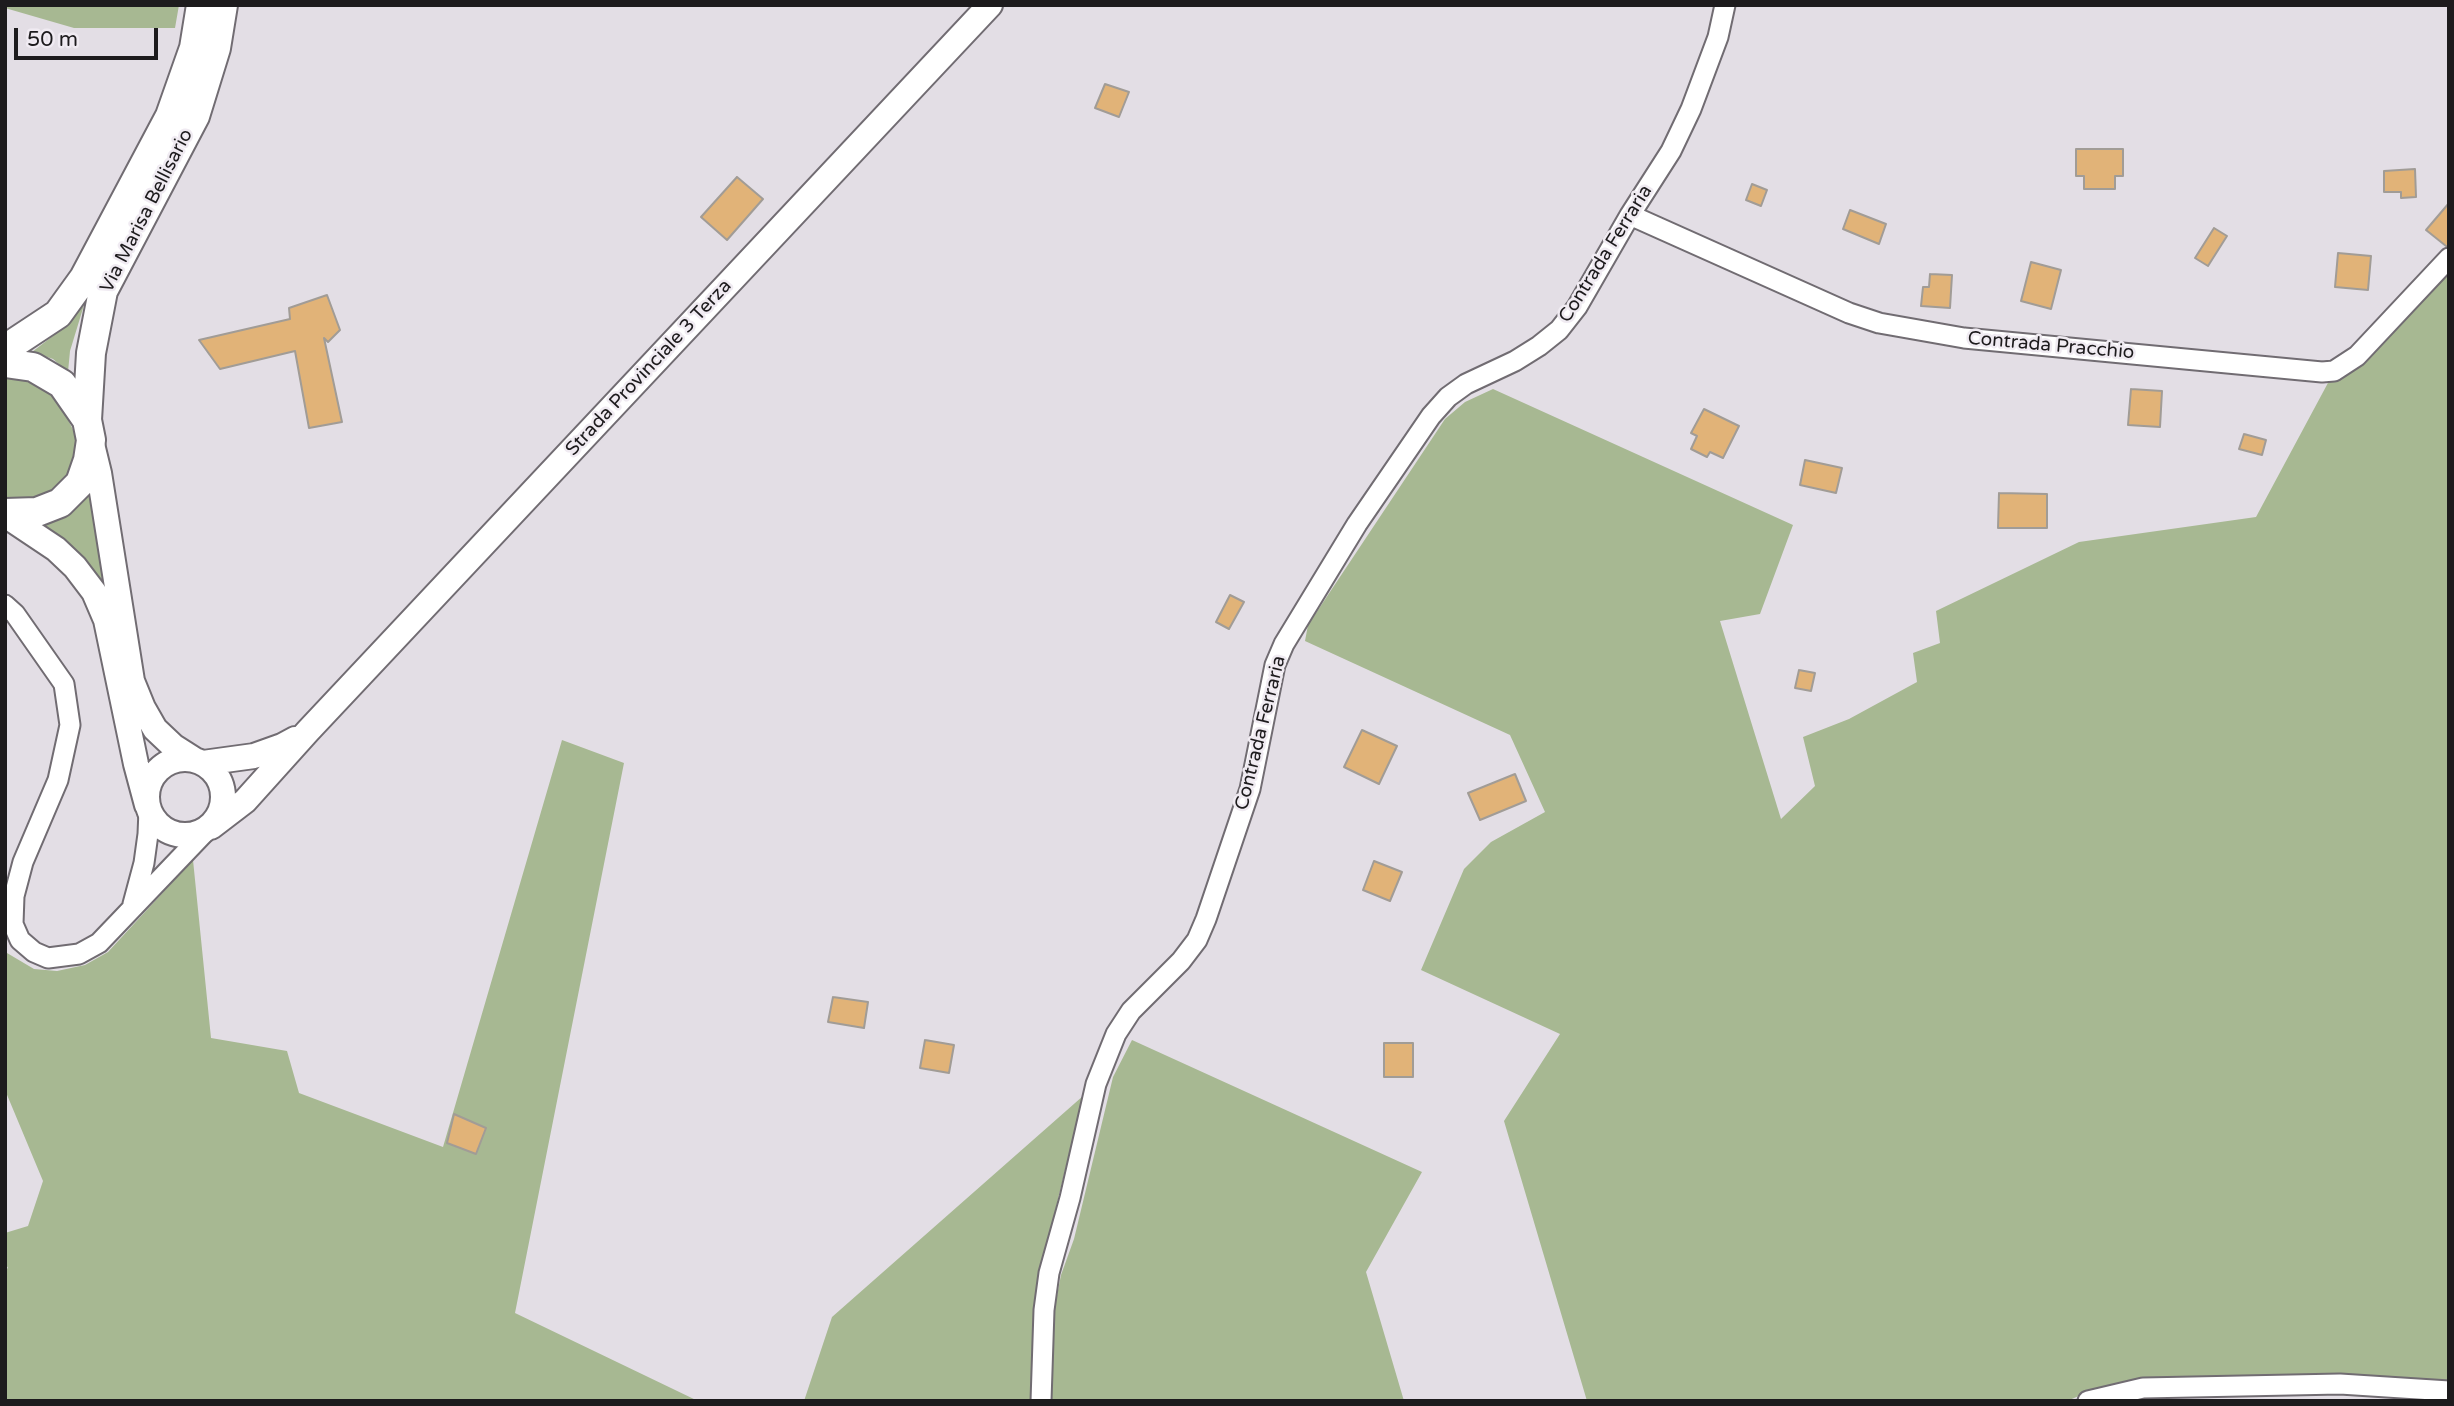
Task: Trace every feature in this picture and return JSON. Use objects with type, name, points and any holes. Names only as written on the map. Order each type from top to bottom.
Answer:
[{"type":"main road","name":"Via Marisa Bellisario","points":[[5,349],[58,314],[85,278],[170,116],[194,48],[201,5]]},
{"type":"main road","name":"Via Marisa Bellisario","points":[[5,514],[37,512],[60,503],[80,483],[88,460],[91,353],[103,291],[195,116],[216,48],[223,5]]},
{"type":"main road","points":[[5,363],[33,367],[62,384],[89,430]]},
{"type":"street","name":"Strada Provinciale 3 Terza","points":[[209,828],[244,801],[990,5]]},
{"type":"street","name":"Contrada Ferraria","points":[[1041,1401],[1044,1310],[1049,1273],[1070,1198],[1096,1084],[1116,1034],[1131,1011],[1181,961],[1197,940],[1206,919],[1250,789],[1275,665],[1284,644],[1357,524],[1431,416],[1448,397],[1466,384],[1515,361],[1559,330],[1577,307],[1671,150],[1691,109],[1718,37],[1725,5]]},
{"type":"street","name":"Contrada Pracchio","points":[[1630,215],[1849,313],[1879,323],[1964,338],[2322,372],[2334,371],[2357,356],[2449,258]]},
{"type":"street","points":[[5,605],[15,614],[64,684],[70,725],[58,780],[23,862],[14,897],[13,924],[20,940],[34,952],[48,958],[79,954],[99,943],[132,905],[209,828],[220,815],[224,800],[222,785],[215,772],[173,746],[155,729],[132,681],[99,473],[89,430]]},
{"type":"street","points":[[5,514],[56,549],[75,567],[94,592],[106,621],[136,764],[148,807],[159,825],[169,833],[182,836],[194,835],[209,828]]},
{"type":"street","points":[[132,905],[144,863],[148,834],[147,792],[151,779],[159,769],[170,762],[183,759],[199,761],[254,757],[282,746],[307,731]]},
{"type":"street","points":[[2088,1401],[2143,1388],[2340,1384],[2449,1391]]},
{"type":"green space","points":[[5,5],[179,5],[175,28],[74,28],[5,8]]},
{"type":"green space","points":[[2449,269],[2449,1382],[2093,1390],[2067,1401],[1587,1401],[1504,1121],[1560,1034],[1421,970],[1464,869],[1491,842],[1545,812],[1510,735],[1305,641],[1308,625],[1445,419],[1465,402],[1493,389],[1793,525],[1760,614],[1720,621],[1781,819],[1815,786],[1803,737],[1849,719],[1917,682],[1913,653],[1940,643],[1936,611],[2079,542],[2256,517],[2329,381]]},
{"type":"green space","points":[[84,305],[70,351],[68,372],[53,359],[32,352],[58,332]]},
{"type":"green space","points":[[5,373],[24,378],[44,388],[59,401],[76,436],[76,454],[72,470],[64,482],[32,500],[5,499]]},
{"type":"green space","points":[[93,486],[111,601],[88,563],[66,540],[40,525]]},
{"type":"green space","points":[[562,740],[624,763],[515,1313],[698,1401],[5,1401],[5,1270],[8,1268],[5,1263],[5,1233],[28,1226],[43,1181],[5,1090],[7,953],[34,969],[57,971],[85,965],[108,952],[193,860],[211,1038],[287,1051],[299,1093],[443,1147]]},
{"type":"green space","points":[[1132,1040],[1422,1172],[1366,1272],[1404,1401],[1049,1401],[1054,1311],[1061,1275],[1074,1239],[1113,1077]]},
{"type":"green space","points":[[1083,1096],[1042,1265],[1035,1308],[1031,1401],[804,1401],[832,1317]]},
{"type":"building","points":[[1105,84],[1129,92],[1119,117],[1095,108]]},
{"type":"building","points":[[2076,149],[2123,149],[2123,176],[2115,176],[2115,189],[2084,189],[2084,176],[2076,176]]},
{"type":"building","points":[[2415,169],[2416,197],[2401,198],[2401,192],[2384,192],[2384,171]]},
{"type":"building","points":[[737,177],[763,199],[727,240],[701,217]]},
{"type":"building","points":[[1752,184],[1767,190],[1761,206],[1746,200]]},
{"type":"building","points":[[2449,203],[2449,246],[2446,246],[2426,230]]},
{"type":"building","points":[[1850,210],[1886,224],[1879,244],[1843,229]]},
{"type":"building","points":[[2214,228],[2227,236],[2208,266],[2195,258]]},
{"type":"building","points":[[2338,253],[2371,256],[2368,290],[2335,287]]},
{"type":"building","points":[[2031,262],[2061,270],[2051,309],[2021,301]]},
{"type":"building","points":[[1930,274],[1952,275],[1950,308],[1921,306],[1923,287],[1929,287]]},
{"type":"building","points":[[327,295],[340,330],[328,342],[324,338],[342,422],[309,428],[295,351],[220,369],[199,340],[290,319],[289,308]]},
{"type":"building","points":[[2131,389],[2162,391],[2160,427],[2128,425]]},
{"type":"building","points":[[1704,409],[1739,426],[1723,458],[1710,452],[1707,457],[1691,449],[1697,436],[1691,433]]},
{"type":"building","points":[[2244,434],[2266,440],[2262,455],[2239,449]]},
{"type":"building","points":[[1805,460],[1842,468],[1836,493],[1800,485]]},
{"type":"building","points":[[1999,493],[2047,494],[2047,528],[1998,528]]},
{"type":"building","points":[[1230,595],[1244,602],[1229,629],[1216,622]]},
{"type":"building","points":[[1799,670],[1815,673],[1811,691],[1795,688]]},
{"type":"building","points":[[1362,730],[1397,746],[1379,784],[1344,767]]},
{"type":"building","points":[[1515,774],[1526,801],[1480,820],[1468,793]]},
{"type":"building","points":[[1374,861],[1402,872],[1390,901],[1363,890]]},
{"type":"building","points":[[833,997],[868,1002],[864,1028],[828,1022]]},
{"type":"building","points":[[925,1040],[954,1045],[949,1073],[920,1068]]},
{"type":"building","points":[[1384,1043],[1413,1043],[1413,1077],[1384,1077]]},
{"type":"building","points":[[454,1114],[486,1128],[476,1154],[447,1143]]}]
